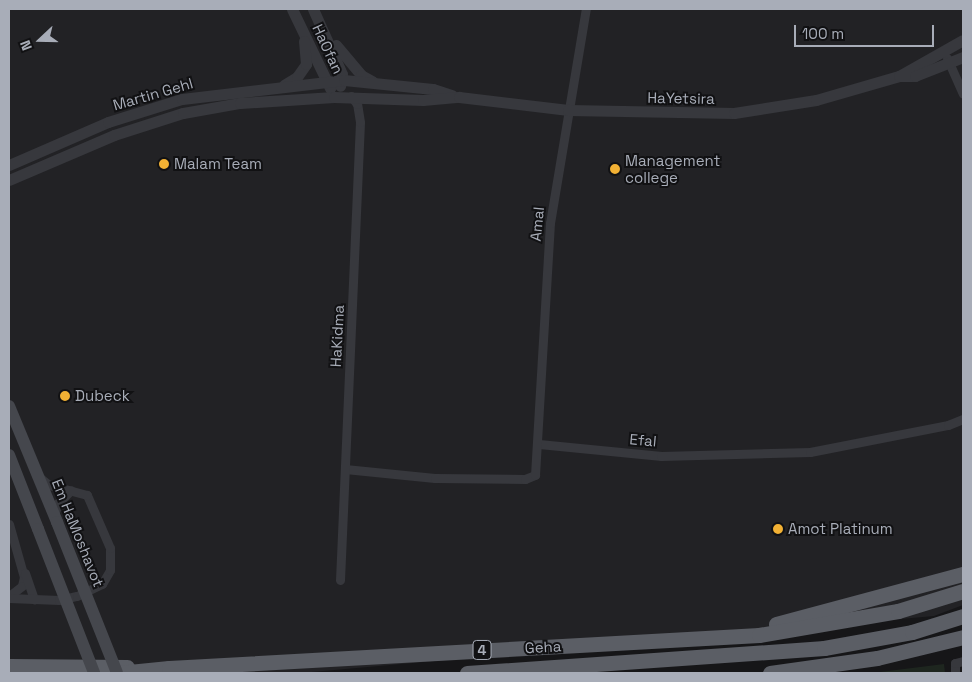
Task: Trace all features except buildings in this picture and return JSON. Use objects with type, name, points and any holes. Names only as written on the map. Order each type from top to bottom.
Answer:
[{"type":"highway","points":[[691,640],[824,613],[963,574]]},
{"type":"highway","name":"Geha","points":[[118,673],[168,668],[691,640],[839,622],[898,611],[963,591]]},
{"type":"highway","name":"Geha","points":[[466,673],[824,648],[912,632],[963,616]]},
{"type":"highway","points":[[770,673],[877,658],[963,637]]},
{"type":"highway","points":[[9,666],[168,668]]},
{"type":"main road","name":"Em HaMoshavot","points":[[9,406],[118,673]]},
{"type":"main road","points":[[9,455],[94,673]]},
{"type":"street","name":"HaOfan","points":[[313,9],[324,30],[344,80],[334,97]]},
{"type":"street","name":"Amal","points":[[539,444],[550,223],[586,9]]},
{"type":"street","name":"HaOfan","points":[[294,12],[334,97]]},
{"type":"street","points":[[281,86],[297,77],[306,64],[294,12]]},
{"type":"street","points":[[324,30],[351,64],[376,83]]},
{"type":"street","name":"HaYetsira","points":[[344,80],[433,89],[459,97],[568,110],[734,113],[816,100],[899,76],[963,40]]},
{"type":"street","points":[[943,50],[963,94]]},
{"type":"street","name":"HaYetsira","points":[[899,76],[916,76],[963,57]]},
{"type":"street","name":"Martin Gehl","points":[[9,165],[108,122],[182,99],[344,80]]},
{"type":"street","name":"HaYetsira","points":[[334,97],[351,96],[423,100],[459,97]]},
{"type":"street","name":"HaKidma","points":[[340,580],[360,122],[357,104],[351,96]]},
{"type":"street","name":"Martin Gehl","points":[[9,180],[114,136],[184,113],[240,103],[334,97]]},
{"type":"street","name":"Efal","points":[[539,444],[661,456],[810,452],[948,425],[963,419]]},
{"type":"street","points":[[345,469],[435,478],[525,478],[535,475],[539,444]]},
{"type":"street","points":[[9,597],[34,599],[77,596],[102,584],[110,570],[110,548],[92,502],[87,495],[49,484],[37,475]]},
{"type":"street","points":[[55,519],[58,503],[71,490]]},
{"type":"street","points":[[9,524],[34,599]]},
{"type":"street","points":[[9,597],[22,586],[23,569]]},
{"type":"street","points":[[955,673],[955,663],[963,661]]},
{"type":"shaded area","points":[[9,9],[963,9],[963,605],[934,616],[301,673],[9,673]]},
{"type":"shaded area","points":[[944,664],[945,673],[872,673]]},
{"type":"place","name":"Malam Team","points":[[164,164]]},
{"type":"place","name":"Management college","points":[[615,169]]},
{"type":"place","name":"Dubeck","points":[[65,396]]},
{"type":"place","name":"Amot Platinum","points":[[778,529]]}]
